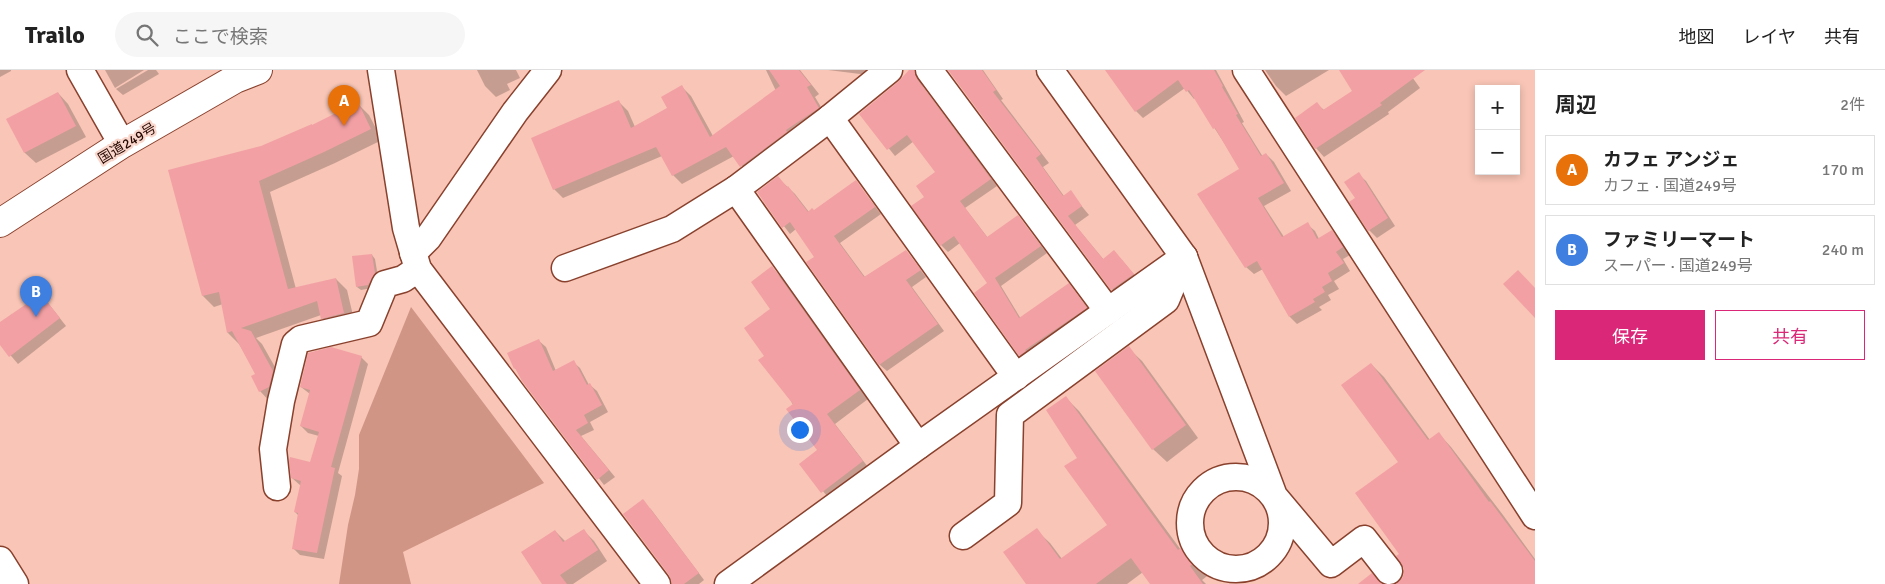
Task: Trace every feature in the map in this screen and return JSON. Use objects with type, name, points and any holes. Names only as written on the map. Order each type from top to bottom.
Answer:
[{"type":"highway","name":"国道249号","points":[[0,224],[122,144],[235,79],[258,70]]},
{"type":"street","points":[[80,70],[122,144]]},
{"type":"street","points":[[381,70],[406,228],[415,261],[657,584]]},
{"type":"street","points":[[277,487],[274,449],[281,401],[295,344],[301,339],[369,323],[385,284],[403,279],[428,238],[515,112],[548,70]]},
{"type":"street","points":[[564,268],[672,229],[736,189],[830,118],[889,70]]},
{"type":"street","points":[[929,70],[1108,312]]},
{"type":"street","points":[[1050,70],[1184,257],[1274,496],[1280,509],[1282,523],[1280,537],[1274,550],[1264,560],[1254,575],[1222,566],[1208,559],[1197,547],[1191,532],[1190,517],[1195,502],[1204,489],[1217,480],[1232,477],[1248,478],[1262,485],[1274,496],[1331,564],[1364,539],[1389,571]]},
{"type":"street","points":[[1246,70],[1531,500]]},
{"type":"street","points":[[830,118],[1016,377]]},
{"type":"street","points":[[736,189],[918,446]]},
{"type":"street","points":[[728,584],[1184,257]]},
{"type":"street","points":[[963,536],[1008,503],[1010,416],[1166,300],[1184,257]]},
{"type":"street","points":[[0,560],[16,584]]},
{"type":"shaded area","points":[[411,307],[544,483],[403,552],[411,584],[339,584],[359,469],[359,435]]},
{"type":"building","points":[[769,70],[799,70],[811,85],[807,87],[819,108],[786,130],[787,132],[740,167],[726,147],[672,176],[656,147],[553,190],[531,138],[619,100],[631,128],[667,108],[661,97],[682,85],[710,137],[780,86]]},
{"type":"building","points":[[909,70],[914,70],[917,79],[991,179],[960,201],[987,237],[1018,215],[1041,246],[995,278],[1019,318],[1069,283],[1087,308],[1019,356],[974,293],[987,283],[954,236],[940,246],[911,206],[924,197],[916,186],[935,172],[907,135],[887,150],[859,114],[898,82]]},
{"type":"building","points":[[948,70],[982,70],[996,90],[993,92],[1041,154],[1036,158],[1063,196],[1071,190],[1082,206],[1068,216],[1103,259],[1114,250],[1134,274],[1111,290]]},
{"type":"building","points":[[1105,70],[1214,70],[1238,114],[1236,115],[1261,156],[1266,153],[1284,183],[1258,198],[1282,237],[1308,222],[1317,239],[1332,230],[1343,247],[1336,252],[1344,263],[1328,273],[1332,281],[1322,287],[1325,292],[1313,299],[1315,302],[1289,317],[1257,261],[1245,268],[1197,194],[1239,169],[1215,128],[1213,129],[1189,90],[1186,92],[1178,80],[1135,112]]},
{"type":"building","points":[[1339,70],[1425,70],[1380,103],[1382,105],[1315,149],[1295,118],[1317,102],[1323,110],[1352,91]]},
{"type":"building","points":[[58,92],[76,126],[24,153],[6,119]]},
{"type":"building","points":[[358,102],[371,129],[259,181],[288,289],[336,278],[344,313],[321,319],[317,301],[241,328],[251,331],[273,371],[269,387],[259,392],[251,376],[255,374],[232,331],[227,333],[219,292],[202,296],[168,170],[261,146],[312,125]]},
{"type":"building","points":[[1359,172],[1388,218],[1368,231],[1349,202],[1355,198],[1344,182]]},
{"type":"building","points":[[778,176],[808,212],[812,208],[814,210],[856,180],[875,207],[834,236],[864,277],[906,250],[921,270],[906,280],[938,324],[879,365],[806,262],[814,257],[790,222],[782,228],[757,192]]},
{"type":"building","points":[[372,254],[375,273],[368,285],[356,287],[352,256]]},
{"type":"building","points":[[772,266],[860,390],[827,414],[863,461],[821,493],[799,464],[817,450],[786,409],[793,404],[758,360],[764,356],[744,328],[770,309],[751,282]]},
{"type":"building","points":[[1518,270],[1535,288],[1535,318],[1503,284]]},
{"type":"building","points":[[41,294],[60,318],[9,357],[0,345],[0,322]]},
{"type":"building","points":[[539,339],[553,371],[574,360],[587,385],[590,383],[602,405],[584,415],[588,423],[576,430],[609,470],[597,480],[522,381],[507,353]]},
{"type":"building","points":[[1129,346],[1186,425],[1152,450],[1095,371]]},
{"type":"building","points":[[331,347],[362,356],[331,467],[335,468],[317,553],[292,549],[298,513],[294,512],[301,481],[291,478],[289,461],[290,457],[310,462],[319,432],[300,426],[310,390],[300,387],[308,353]]},
{"type":"building","points":[[1371,363],[1428,440],[1439,432],[1489,502],[1535,561],[1535,584],[1396,584],[1403,577],[1404,569],[1396,556],[1399,554],[1355,493],[1398,462],[1341,385]]},
{"type":"building","points":[[1066,396],[1178,550],[1191,540],[1203,556],[1190,566],[1203,584],[1150,584],[1131,558],[1096,584],[1026,584],[1003,552],[1037,528],[1060,559],[1107,525],[1064,466],[1077,458],[1046,410]]},
{"type":"building","points":[[643,499],[699,573],[684,584],[672,584],[669,575],[623,514]]},
{"type":"building","points":[[584,529],[598,550],[560,575],[567,584],[542,584],[521,552],[555,530],[563,542]]},
{"type":"building","points":[[1372,573],[1382,584],[1358,584]]},
{"type":"place","name":"カフェ アンジェ","points":[[344,126]]},
{"type":"place","name":"ファミリーマート","points":[[36,317]]}]
